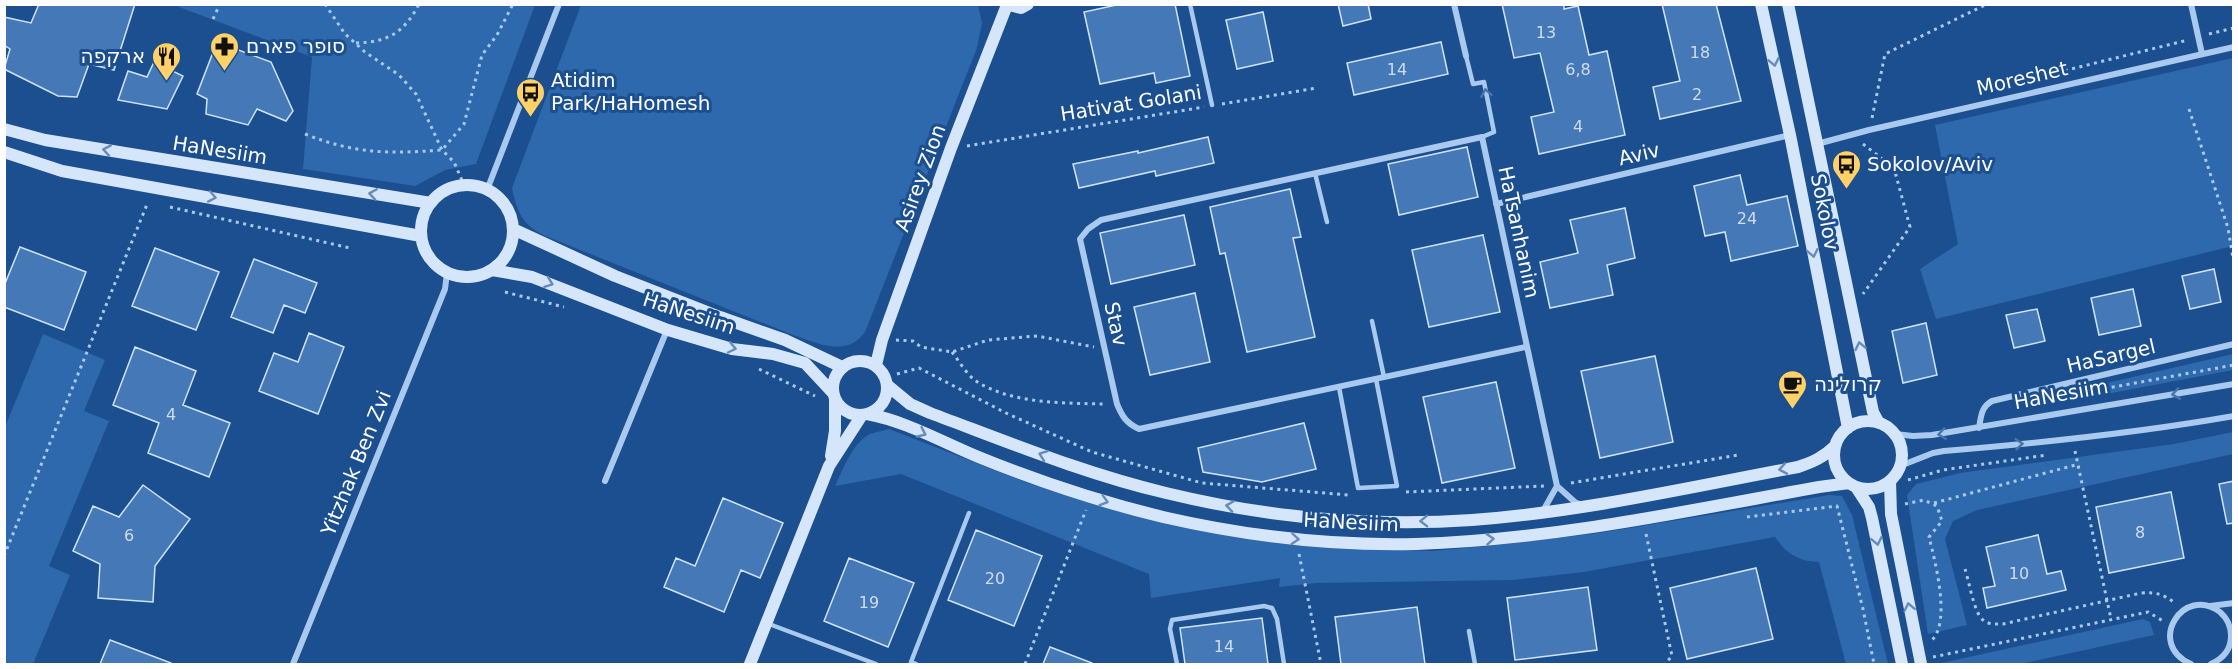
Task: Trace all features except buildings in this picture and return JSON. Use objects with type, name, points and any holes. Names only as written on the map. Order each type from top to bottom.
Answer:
[{"type":"street","points":[[487,190],[560,4]]},
{"type":"street","points":[[1006,5],[1021,8],[1028,4]]},
{"type":"street","points":[[1454,4],[1466,56]]},
{"type":"street","name":"Sokolov","points":[[1761,4],[1790,135],[1848,428]]},
{"type":"street","name":"Sokolov","points":[[1788,4],[1873,412],[1879,423]]},
{"type":"street","points":[[2191,4],[2202,54]]},
{"type":"street","name":"Asirey Zion","points":[[876,365],[882,340],[951,148],[1006,5]]},
{"type":"street","name":"Moreshet","points":[[1818,144],[2234,47]]},
{"type":"street","name":"HaNesiim","points":[[4,129],[45,140],[431,203]]},
{"type":"street","name":"Aviv","points":[[1496,204],[1790,135]]},
{"type":"street","name":"Stav","points":[[1482,137],[1101,220],[1088,229],[1080,239],[1082,252],[1117,404],[1122,417],[1139,429],[1526,347]]},
{"type":"street","name":"HaTsanhanim","points":[[1482,137],[1557,486]]},
{"type":"street","points":[[4,152],[62,171],[421,236]]},
{"type":"street","points":[[464,185],[487,190],[505,206],[511,217],[513,230],[511,245],[504,259],[492,270],[478,276],[462,277],[447,273],[434,264],[425,251],[421,236],[424,213],[440,194],[452,188],[464,185]]},
{"type":"street","name":"HaNesiim","points":[[513,230],[615,276],[785,340],[842,367]]},
{"type":"street","name":"HaNesiim","points":[[492,270],[532,277],[668,330],[732,349],[773,354],[805,363],[833,396]]},
{"type":"street","name":"Yitzhak Ben Zvi","points":[[294,664],[445,289],[447,273]]},
{"type":"street","points":[[605,481],[668,330]]},
{"type":"street","name":"HaSargel","points":[[1979,428],[1982,411],[1992,401],[2234,344]]},
{"type":"street","points":[[829,466],[835,431],[832,382],[836,374],[842,367],[858,360],[876,365],[886,381],[884,400],[874,411],[864,415],[846,412],[833,396]]},
{"type":"street","name":"HaNesiim","points":[[886,381],[910,404],[930,413],[1073,466],[1147,488],[1221,505],[1280,514],[1373,521],[1460,520],[1542,512],[1798,467],[1818,459],[1835,446]]},
{"type":"street","name":"HaNesiim","points":[[1895,434],[1932,435],[2234,384]]},
{"type":"street","points":[[750,664],[829,466],[864,415]]},
{"type":"street","name":"HaNesiim","points":[[864,415],[892,421],[1023,475],[1111,503],[1218,529],[1314,541],[1414,544],[1504,538],[1616,523],[1819,487],[1853,485]]},
{"type":"street","points":[[1900,466],[1944,451],[2162,429],[2234,416]]},
{"type":"street","points":[[1853,485],[1876,488],[1890,481],[1900,466],[1902,449],[1895,434],[1879,423],[1863,422],[1842,433],[1835,446],[1835,463],[1843,478],[1853,485],[1869,507],[1902,664]]},
{"type":"street","points":[[1890,481],[1890,507],[1920,660]]},
{"type":"street","points":[[1542,512],[1550,502],[1557,486],[1576,503],[1585,505]]},
{"type":"street","points":[[2179,664],[2171,645],[2170,635],[2171,625],[2176,616],[2184,609],[2193,606],[2209,607],[2234,603]]},
{"type":"street","points":[[2209,607],[2222,614],[2228,622],[2232,638],[2228,651],[2213,664]]},
{"type":"street","points":[[2176,654],[2183,661],[2191,664]]},
{"type":"lane","points":[[1190,4],[1212,105]]},
{"type":"lane","points":[[1466,56],[1473,84],[1484,82],[1494,132],[1482,137]]},
{"type":"lane","points":[[1315,173],[1328,222]]},
{"type":"lane","points":[[1372,321],[1384,378]]},
{"type":"lane","points":[[1339,387],[1358,488],[1397,486],[1376,379]]},
{"type":"lane","points":[[911,664],[969,513]]},
{"type":"lane","points":[[1177,664],[1170,629],[1172,620],[1264,606],[1272,608],[1277,619],[1284,664]]},
{"type":"lane","points":[[765,623],[876,664]]},
{"type":"lane","points":[[1469,631],[1474,664]]},
{"type":"path","points":[[213,20],[220,4]]},
{"type":"path","points":[[325,4],[345,34],[399,75],[416,94],[442,150],[454,162],[464,185]]},
{"type":"path","points":[[355,43],[376,42],[389,38],[404,27],[419,4]]},
{"type":"path","points":[[306,134],[325,142],[360,151],[401,153],[442,150],[464,124],[482,55],[497,35],[513,4]]},
{"type":"path","points":[[1882,117],[1871,120],[1885,54],[1987,4]]},
{"type":"path","points":[[2040,77],[2234,28]]},
{"type":"path","name":"Hativat Golani","points":[[951,148],[1317,88]]},
{"type":"path","points":[[2189,109],[2228,228],[2234,264]]},
{"type":"path","points":[[1851,135],[1894,168],[1910,227],[1852,310]]},
{"type":"path","points":[[4,556],[154,187]]},
{"type":"path","points":[[137,200],[148,202]]},
{"type":"path","points":[[159,205],[350,248]]},
{"type":"path","points":[[882,340],[913,341],[921,347],[952,352],[988,340],[1037,336],[1105,349]]},
{"type":"path","points":[[952,352],[975,380],[1005,395],[1068,403],[1117,404]]},
{"type":"path","points":[[2096,390],[2234,365]]},
{"type":"path","points":[[886,381],[919,368],[1006,413],[1092,452],[1202,483],[1355,494]]},
{"type":"path","points":[[2075,451],[2111,619]]},
{"type":"path","points":[[1402,492],[1557,486],[1738,455]]},
{"type":"path","points":[[1932,504],[2079,464]]},
{"type":"path","points":[[1890,507],[1924,500],[1937,506],[1942,521],[1929,537],[1941,604],[1938,635],[1920,660]]},
{"type":"path","points":[[1025,664],[1088,507]]},
{"type":"path","points":[[1645,530],[1672,656],[1665,664]]},
{"type":"path","points":[[1298,549],[1322,664]]},
{"type":"path","points":[[1965,569],[1979,615],[1985,622],[1993,624],[2002,624],[2141,592],[2156,592],[2165,595],[2184,609]]},
{"type":"path","points":[[1920,660],[2148,612],[2171,625]]},
{"type":"shaded area","points":[[174,5],[535,5],[476,164],[445,170],[415,186],[303,169],[312,57]]},
{"type":"shaded area","points":[[581,5],[978,5],[982,23],[977,48],[865,332],[857,340],[849,345],[831,346],[793,335],[543,235],[525,221],[518,210],[512,188]]},
{"type":"shaded area","points":[[2233,58],[2233,246],[1936,319],[1920,269],[1958,244],[1935,125]]},
{"type":"shaded area","points":[[43,334],[105,360],[84,411],[109,421],[49,566],[70,575],[33,664],[5,664],[5,427]]},
{"type":"shaded area","points":[[2233,354],[2233,370],[2101,395],[2098,385]]},
{"type":"shaded area","points":[[889,429],[1025,482],[1092,504],[1222,534],[1274,543],[1343,548],[1433,551],[1497,545],[1599,533],[1829,495],[1842,496],[1852,515],[1888,664],[1846,664],[1819,562],[1794,556],[1775,537],[1584,572],[1512,580],[1317,583],[1279,587],[1280,578],[1151,598],[1149,574],[901,474],[835,486],[858,444],[870,434]]},
{"type":"shaded area","points":[[2233,432],[2233,454],[1977,510],[1953,521],[1945,539],[1967,625],[1928,634],[1907,495],[1916,484],[1960,473],[2174,444]]},
{"type":"shaded area","points":[[2143,619],[2150,622],[2154,635],[2020,664],[1937,664]]},
{"type":"place","name":"סופר פארם","points":[[225,72]]},
{"type":"place","name":"ארקפה","points":[[166,82]]},
{"type":"place","name":"Atidim Park/HaHomesh","points":[[530,118]]},
{"type":"place","name":"Sokolov/Aviv","points":[[1846,190]]},
{"type":"place","name":"קרולינה","points":[[1793,410]]}]
